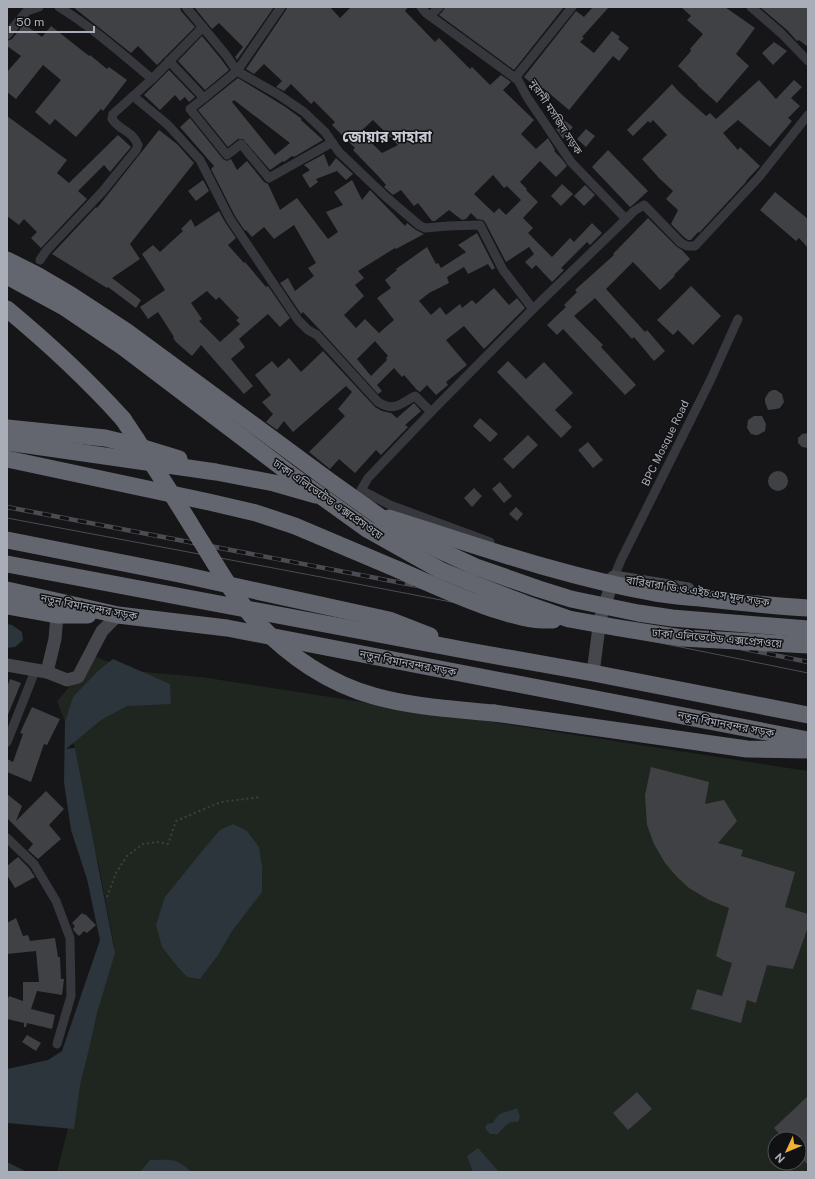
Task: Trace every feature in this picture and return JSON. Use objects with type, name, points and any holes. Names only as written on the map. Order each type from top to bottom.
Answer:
[{"type":"highway","name":"ঢাকা এলিভেটেড এক্সপ্রেসওয়ে","points":[[7,260],[65,291],[126,331],[318,473],[390,524],[439,550],[476,567],[571,599],[638,613],[672,618],[808,629]]},
{"type":"highway","name":"ঢাকা এলিভেটেড এক্সপ্রেসওয়ে","points":[[7,276],[64,307],[123,347],[292,476],[366,528],[446,572],[519,602],[569,619],[682,638],[808,644]]},
{"type":"highway","points":[[7,309],[89,382],[123,419],[237,597],[257,622],[285,648],[302,662],[324,676],[373,696],[398,702],[494,713],[747,749],[808,750]]},
{"type":"highway","points":[[7,424],[36,430]]},
{"type":"highway","points":[[7,428],[105,438],[166,454],[216,472]]},
{"type":"highway","points":[[7,442],[216,472],[274,483],[301,490],[512,558],[634,589],[735,602],[808,608]]},
{"type":"highway","points":[[7,459],[256,513],[308,531],[474,602],[521,618],[546,620],[569,619]]},
{"type":"highway","points":[[7,540],[179,574],[389,620],[469,651]]},
{"type":"highway","name":"নতুন বিমানবন্দর সড়ক","points":[[7,564],[593,673],[808,715]]},
{"type":"highway","name":"নতুন বিমানবন্দর সড়ক","points":[[7,590],[118,615],[227,628],[808,740]]},
{"type":"highway","points":[[7,606],[57,615],[118,615]]},
{"type":"street","points":[[7,35],[27,11],[39,7]]},
{"type":"street","points":[[59,7],[80,20],[104,38],[152,79]]},
{"type":"street","points":[[186,7],[226,55],[237,71],[279,95],[304,112],[325,132],[331,143],[339,152],[419,225],[426,228],[480,225],[503,270],[533,309]]},
{"type":"street","points":[[280,7],[237,71],[190,109],[227,155],[241,144],[269,178],[331,143]]},
{"type":"street","name":"নুরানী মসজিদ সড়ক","points":[[421,7],[430,16],[518,80],[527,97],[571,162],[626,219]]},
{"type":"street","points":[[430,16],[439,7]]},
{"type":"street","points":[[515,78],[572,7]]},
{"type":"street","points":[[751,7],[782,34],[808,61]]},
{"type":"street","points":[[40,260],[46,251],[102,192],[136,150],[138,145],[135,138],[115,123],[112,119],[113,114],[152,79],[203,27]]},
{"type":"street","points":[[170,61],[204,98]]},
{"type":"street","points":[[133,96],[168,125],[200,160],[230,219],[298,320],[308,330],[317,335],[378,402],[386,406],[394,407],[415,396],[431,412]]},
{"type":"street","points":[[614,577],[600,576],[525,555],[390,505],[361,490],[368,478],[431,412],[533,309],[634,211],[644,205],[681,243],[687,246],[695,246],[759,177],[808,115]]},
{"type":"street","name":"BPC Mosque Road","points":[[614,577],[710,381],[738,319]]},
{"type":"street","name":"বারিধারা ডি.ও.এইচ.এস মূল সড়ক","points":[[593,673],[600,619],[614,577],[808,608]]},
{"type":"street","points":[[7,742],[41,672],[55,639],[57,615]]},
{"type":"street","points":[[7,665],[41,672],[67,680],[78,677],[102,631],[118,615]]},
{"type":"street","points":[[7,838],[34,864],[56,901],[70,938],[71,996],[57,1044]]},
{"type":"path","points":[[107,897],[116,873],[127,856],[143,844],[158,842],[168,844],[176,821],[221,802],[261,797]]},
{"type":"shaded area","points":[[7,624],[12,625],[22,632],[23,640],[15,647],[7,648]]},
{"type":"shaded area","points":[[96,657],[133,671],[201,677],[808,771],[808,1172],[57,1172],[114,945],[98,862],[91,841],[75,748],[57,701]]},
{"type":"shaded area","points":[[113,659],[170,684],[171,704],[127,706],[101,720],[66,749],[75,748],[115,953],[97,1013],[80,1085],[74,1129],[7,1123],[7,1069],[48,1060],[62,1051],[100,940],[87,879],[71,830],[64,782],[65,722],[73,697],[99,670]]},
{"type":"shaded area","points":[[233,824],[247,831],[259,847],[262,867],[262,892],[232,931],[218,955],[200,979],[187,977],[162,947],[156,925],[165,897],[220,830]]},
{"type":"shaded area","points":[[517,1108],[520,1117],[518,1122],[509,1123],[498,1134],[490,1134],[485,1128],[487,1124],[493,1123],[503,1112]]},
{"type":"shaded area","points":[[478,1148],[499,1172],[473,1172],[467,1156]]},
{"type":"shaded area","points":[[150,1160],[172,1160],[186,1167],[191,1172],[140,1172]]},
{"type":"shaded area","points":[[7,1162],[27,1172],[7,1172]]},
{"type":"building","points":[[73,7],[180,7],[181,11],[195,27],[157,65],[138,46],[131,53]]},
{"type":"building","points":[[194,7],[274,7],[237,60],[235,57],[243,47],[219,23],[212,29]]},
{"type":"building","points":[[287,7],[330,7],[340,18],[351,7],[408,7],[405,11],[435,42],[439,38],[470,69],[472,67],[490,85],[501,75],[511,82],[503,90],[534,120],[521,134],[536,149],[548,138],[555,150],[554,151],[567,166],[556,177],[540,161],[520,182],[538,202],[523,218],[533,228],[528,233],[552,257],[570,238],[574,242],[592,223],[602,233],[590,245],[587,242],[561,268],[564,270],[552,282],[536,265],[532,269],[525,262],[534,254],[529,247],[506,262],[485,222],[477,219],[471,213],[466,219],[462,220],[449,210],[435,221],[432,221],[418,203],[414,206],[401,190],[393,195],[384,187],[386,185],[380,178],[353,150],[355,148],[332,125],[335,122],[314,101],[311,104],[291,84],[284,91],[276,87],[282,81],[264,64],[254,74],[246,69]],"holes":[[[373,120],[398,145],[382,153],[360,132]],[[493,175],[504,188],[507,186],[521,200],[506,215],[499,208],[494,213],[474,194]]]},
{"type":"building","points":[[445,7],[564,7],[514,70],[439,15]]},
{"type":"building","points":[[593,7],[609,7],[582,37],[584,38],[580,42],[594,53],[612,31],[620,37],[618,39],[629,48],[619,61],[613,56],[569,110],[543,88],[541,91],[524,77],[576,11],[584,17]]},
{"type":"building","points":[[681,7],[725,7],[755,28],[736,54],[749,66],[717,103],[678,66],[703,34],[687,20],[691,16]]},
{"type":"building","points":[[760,7],[808,7],[808,47],[799,40],[797,41],[787,30]]},
{"type":"building","points":[[24,24],[42,37],[51,26],[107,69],[109,67],[127,80],[103,111],[101,109],[76,137],[55,119],[50,125],[35,112],[61,80],[43,65],[16,99],[7,92],[7,72],[21,56],[7,46],[7,41],[12,39]]},
{"type":"building","points":[[202,36],[229,70],[205,90],[178,61]]},
{"type":"building","points":[[774,42],[787,51],[773,65],[762,53]]},
{"type":"building","points":[[169,70],[195,97],[189,102],[185,97],[180,101],[175,95],[160,110],[144,95]]},
{"type":"building","points":[[238,78],[284,106],[302,119],[301,120],[323,140],[294,157],[292,156],[284,162],[283,161],[270,170],[243,139],[238,139],[228,147],[198,110]],"holes":[[[234,100],[290,143],[275,155],[232,102]]]},
{"type":"building","points":[[759,80],[776,99],[794,80],[802,87],[791,98],[800,106],[788,118],[792,121],[770,147],[738,120],[723,133],[738,150],[740,147],[760,166],[699,233],[698,232],[691,240],[688,240],[671,224],[678,210],[666,199],[673,191],[642,159],[667,135],[653,120],[650,123],[648,121],[633,136],[627,130],[672,84],[706,116],[710,113],[716,119]]},
{"type":"building","points":[[7,116],[67,160],[57,173],[69,183],[118,135],[131,147],[110,172],[104,165],[78,191],[87,199],[41,248],[31,238],[37,232],[24,219],[19,225],[7,216]]},
{"type":"building","points":[[190,118],[223,159],[227,161],[231,159],[237,170],[247,161],[264,182],[268,184],[280,210],[297,198],[328,239],[338,232],[326,212],[343,205],[334,192],[352,180],[362,200],[370,190],[405,226],[407,223],[424,234],[396,249],[395,248],[358,271],[364,278],[355,285],[364,296],[344,315],[356,328],[365,319],[379,333],[394,320],[377,298],[391,288],[385,280],[397,270],[396,269],[427,247],[436,264],[438,263],[441,268],[466,252],[458,245],[477,233],[495,268],[492,270],[488,264],[468,274],[464,267],[447,277],[449,283],[429,293],[419,301],[431,315],[440,307],[446,315],[460,304],[462,308],[472,300],[476,304],[494,288],[509,305],[517,298],[525,308],[484,349],[464,326],[446,340],[467,365],[446,382],[448,385],[436,395],[427,385],[420,392],[404,375],[402,377],[394,368],[377,385],[382,391],[378,394],[303,312],[301,314],[280,283],[288,278],[295,291],[314,276],[308,268],[316,263],[294,225],[274,239],[264,227],[252,237],[246,230],[245,231],[235,216],[211,169],[214,166],[180,127]],"holes":[[[375,341],[388,356],[386,358],[387,360],[371,376],[357,359]]]},
{"type":"building","points":[[564,120],[573,127],[563,139],[556,129]]},
{"type":"building","points":[[586,129],[595,136],[586,147],[577,139]]},
{"type":"building","points":[[159,130],[177,144],[194,163],[130,244],[140,259],[112,278],[141,300],[136,308],[108,287],[107,288],[52,254],[96,207],[97,208]]},
{"type":"building","points":[[608,150],[648,191],[630,207],[592,167]]},
{"type":"building","points":[[324,154],[329,167],[336,158],[353,174],[346,180],[337,171],[316,179],[318,182],[310,188],[302,175],[310,170],[304,165]]},
{"type":"building","points":[[203,180],[209,191],[196,201],[188,191]]},
{"type":"building","points":[[562,184],[573,194],[561,206],[551,196]]},
{"type":"building","points":[[585,185],[595,195],[584,206],[574,196]]},
{"type":"building","points":[[775,192],[808,219],[808,248],[799,238],[796,241],[760,210]]},
{"type":"building","points":[[219,211],[236,238],[228,245],[244,263],[245,262],[266,287],[268,286],[290,318],[280,327],[268,314],[239,339],[245,347],[231,359],[253,386],[244,394],[201,345],[192,356],[173,338],[174,337],[158,312],[148,319],[140,307],[165,290],[142,254],[153,245],[160,252],[183,231],[181,229],[191,219],[195,227]],"holes":[[[207,291],[216,300],[219,297],[239,318],[236,320],[240,324],[220,342],[199,321],[202,319],[191,303]]]},
{"type":"building","points":[[648,218],[690,259],[660,290],[633,262],[606,289],[645,332],[647,330],[665,351],[654,361],[634,337],[632,339],[595,298],[574,316],[603,345],[601,347],[636,385],[625,395],[563,329],[557,335],[547,325],[566,307],[564,305],[577,292],[575,290],[614,255],[613,254]]},
{"type":"building","points":[[691,286],[721,316],[693,345],[678,330],[673,335],[657,320]]},
{"type":"building","points":[[323,351],[375,407],[382,411],[391,413],[397,418],[414,403],[421,411],[405,425],[408,427],[381,455],[376,450],[355,473],[339,459],[330,469],[309,452],[345,416],[338,409],[352,392],[346,386],[293,432],[284,421],[277,430],[266,422],[273,414],[262,402],[271,395],[255,375],[272,361],[278,368],[289,358],[301,372]]},
{"type":"building","points":[[508,361],[526,379],[544,362],[573,393],[555,410],[572,427],[561,438],[497,372]]},
{"type":"building","points":[[776,390],[782,394],[784,402],[780,408],[768,410],[765,398],[769,392]]},
{"type":"building","points":[[754,416],[762,416],[766,424],[765,431],[758,435],[751,434],[747,428],[748,420]]},
{"type":"building","points":[[480,418],[498,434],[490,442],[473,426]]},
{"type":"building","points":[[808,433],[808,448],[802,447],[798,443],[798,438],[802,434]]},
{"type":"building","points":[[528,435],[538,445],[513,469],[503,459]]},
{"type":"building","points":[[588,442],[603,460],[593,468],[578,450]]},
{"type":"building","points":[[774,471],[782,471],[788,477],[788,485],[782,491],[774,491],[768,485],[768,477]]},
{"type":"building","points":[[500,482],[512,496],[504,503],[492,489]]},
{"type":"building","points":[[474,488],[482,496],[472,507],[464,498]]},
{"type":"building","points":[[516,507],[523,514],[517,521],[509,514]]},
{"type":"building","points":[[10,679],[21,683],[7,717],[7,687]]},
{"type":"building","points":[[32,707],[60,719],[47,745],[44,744],[31,782],[7,772],[7,759],[13,762],[23,734],[20,733]]},
{"type":"building","points":[[651,767],[709,782],[705,804],[724,800],[737,821],[718,843],[743,850],[741,856],[795,872],[785,907],[808,914],[808,927],[793,969],[767,965],[756,1003],[747,1000],[741,1023],[691,1009],[697,989],[722,996],[732,963],[716,956],[729,908],[709,900],[689,888],[665,863],[654,844],[647,825],[645,795]]},
{"type":"building","points":[[46,791],[64,809],[49,825],[61,839],[38,859],[28,850],[33,844],[7,818],[7,794],[22,806],[16,821]]},
{"type":"building","points":[[18,857],[29,868],[35,877],[15,888],[7,875],[7,866]]},
{"type":"building","points":[[82,913],[96,925],[87,933],[84,931],[79,936],[74,931],[73,929],[75,926],[72,923]]},
{"type":"building","points":[[16,918],[23,936],[28,935],[30,941],[55,938],[58,957],[60,957],[61,979],[64,979],[62,995],[37,991],[31,1009],[55,1015],[52,1029],[27,1023],[26,1027],[24,1027],[24,1023],[7,1019],[7,1001],[9,996],[23,1001],[23,982],[39,982],[36,951],[7,954],[7,923]]},
{"type":"building","points":[[27,1035],[41,1043],[36,1051],[22,1042]]},
{"type":"building","points":[[637,1092],[652,1109],[628,1130],[613,1113]]},
{"type":"building","points":[[808,1096],[808,1165],[807,1131],[777,1131],[774,1128]]},
{"type":"tram line","points":[[7,518],[508,613],[808,673]]},
{"type":"railway","points":[[7,507],[402,583],[600,619],[808,662]]},
{"type":"district","name":"জোয়ার সাহারা","points":[[387,137]]}]
